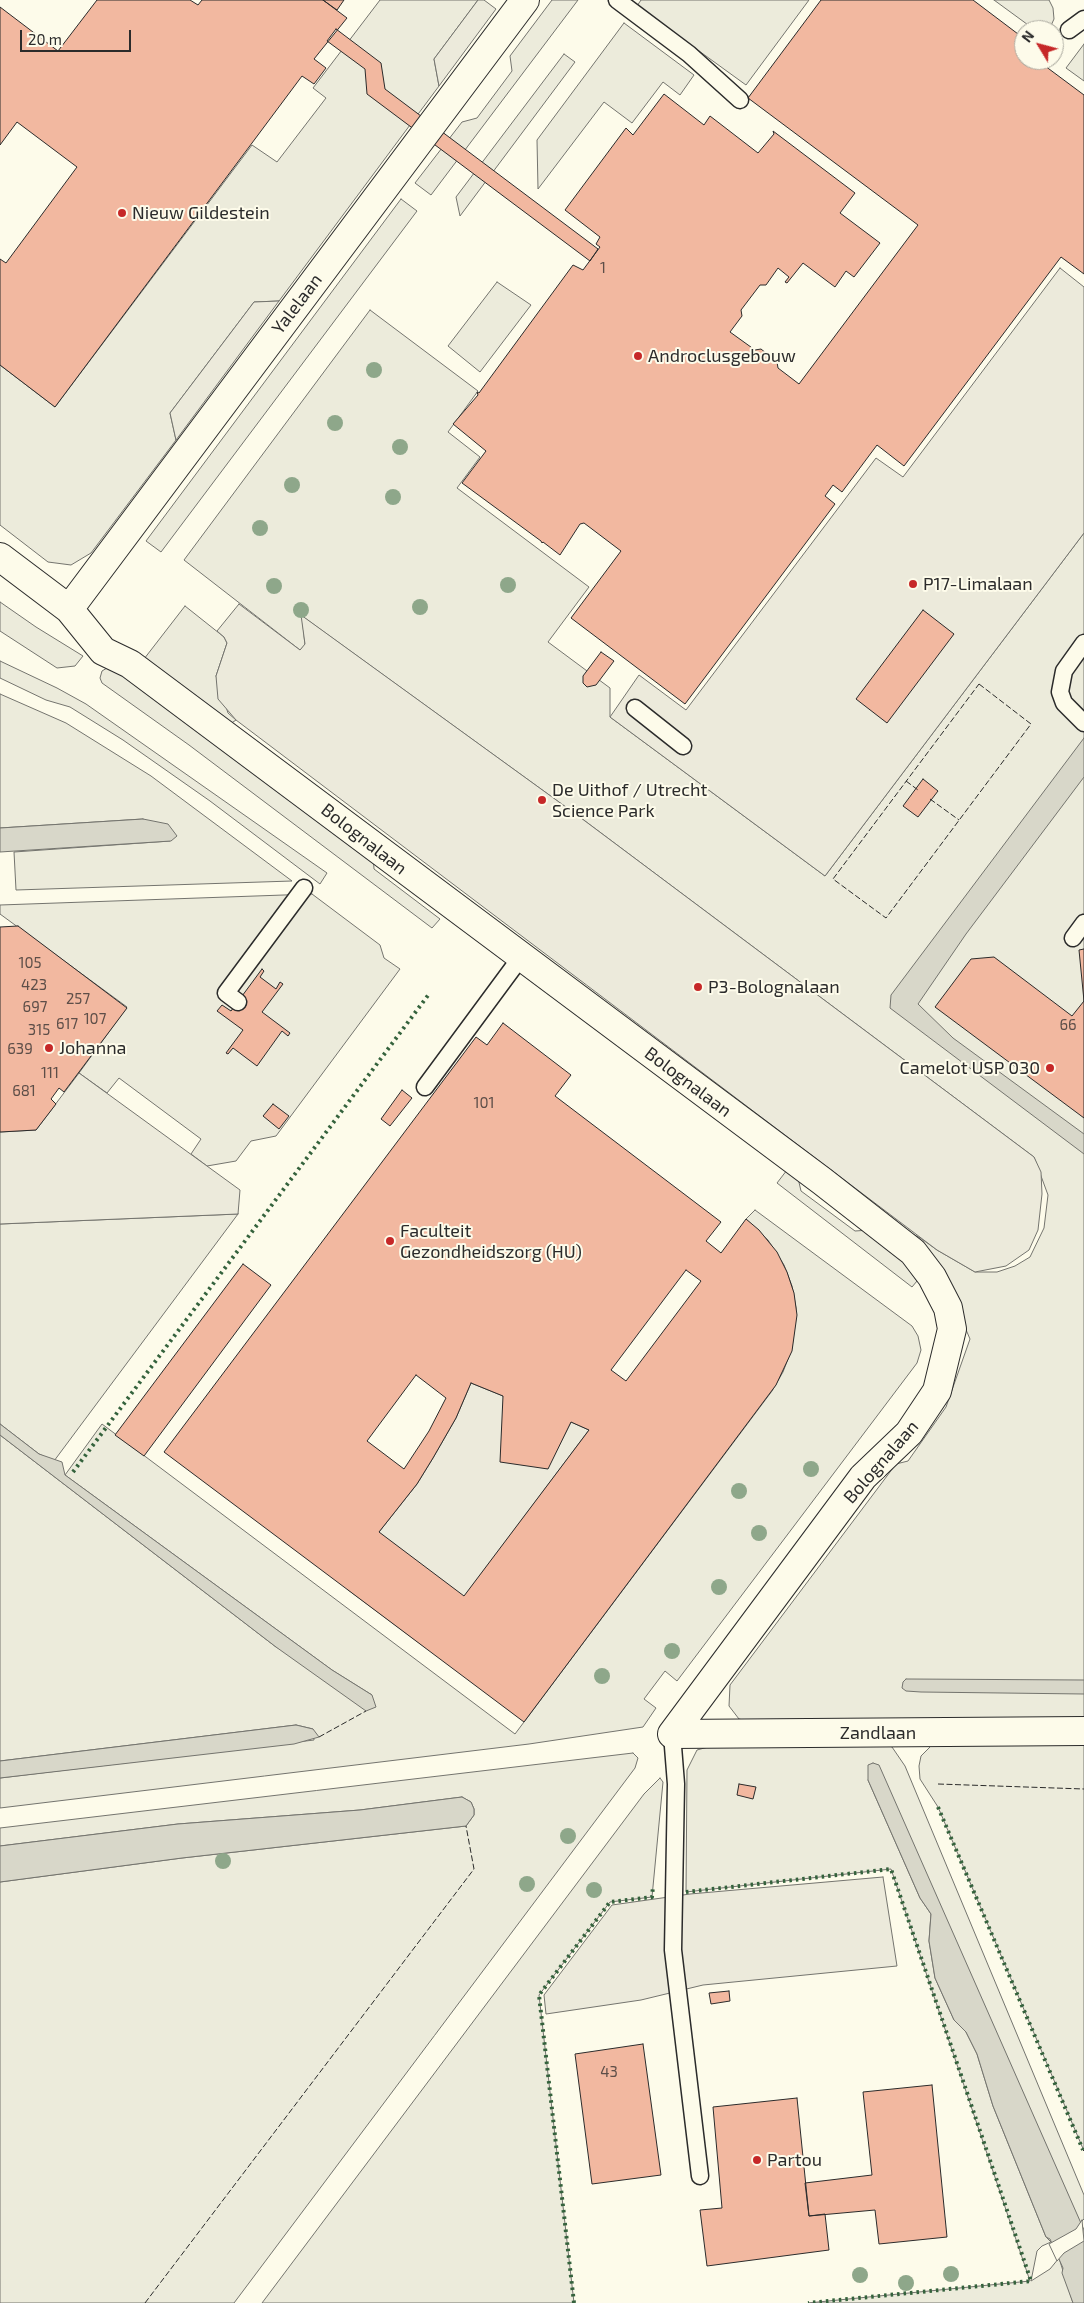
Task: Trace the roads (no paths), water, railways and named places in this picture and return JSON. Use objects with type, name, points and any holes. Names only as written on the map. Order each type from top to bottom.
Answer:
[{"type":"street","name":"Yalelaan","points":[[69,609],[525,0]]},
{"type":"street","name":"Bolognalaan","points":[[0,557],[69,609],[103,651],[130,664],[298,788],[912,1252],[932,1277],[948,1308],[952,1329],[937,1390],[909,1433],[863,1477],[672,1734]]},
{"type":"street","name":"Zandlaan","points":[[672,1734],[1084,1731]]},
{"type":"lane","points":[[617,0],[689,54],[740,100]]},
{"type":"lane","points":[[1070,30],[1084,19]]},
{"type":"lane","points":[[1084,643],[1064,671],[1060,692],[1064,703],[1084,723]]},
{"type":"lane","points":[[635,708],[683,746]]},
{"type":"lane","points":[[238,1002],[226,993],[304,888]]},
{"type":"lane","points":[[1073,938],[1084,923]]},
{"type":"lane","points":[[425,1087],[521,957]]},
{"type":"lane","points":[[672,1734],[676,1784],[673,1950],[700,2176]]},
{"type":"place","name":"Nieuw Gildestein","points":[[122,213]]},
{"type":"place","name":"Androclusgebouw","points":[[638,356]]},
{"type":"place","name":"P17-Limalaan","points":[[913,584]]},
{"type":"place","name":"De Uithof / Utrecht Science Park","points":[[542,800]]},
{"type":"place","name":"P3-Bolognalaan","points":[[698,987]]},
{"type":"place","name":"Johanna","points":[[49,1048]]},
{"type":"place","name":"Camelot USP 030","points":[[1050,1068]]},
{"type":"place","name":"Faculteit Gezondheidszorg (HU)","points":[[390,1241]]},
{"type":"place","name":"Partou","points":[[757,2160]]}]
